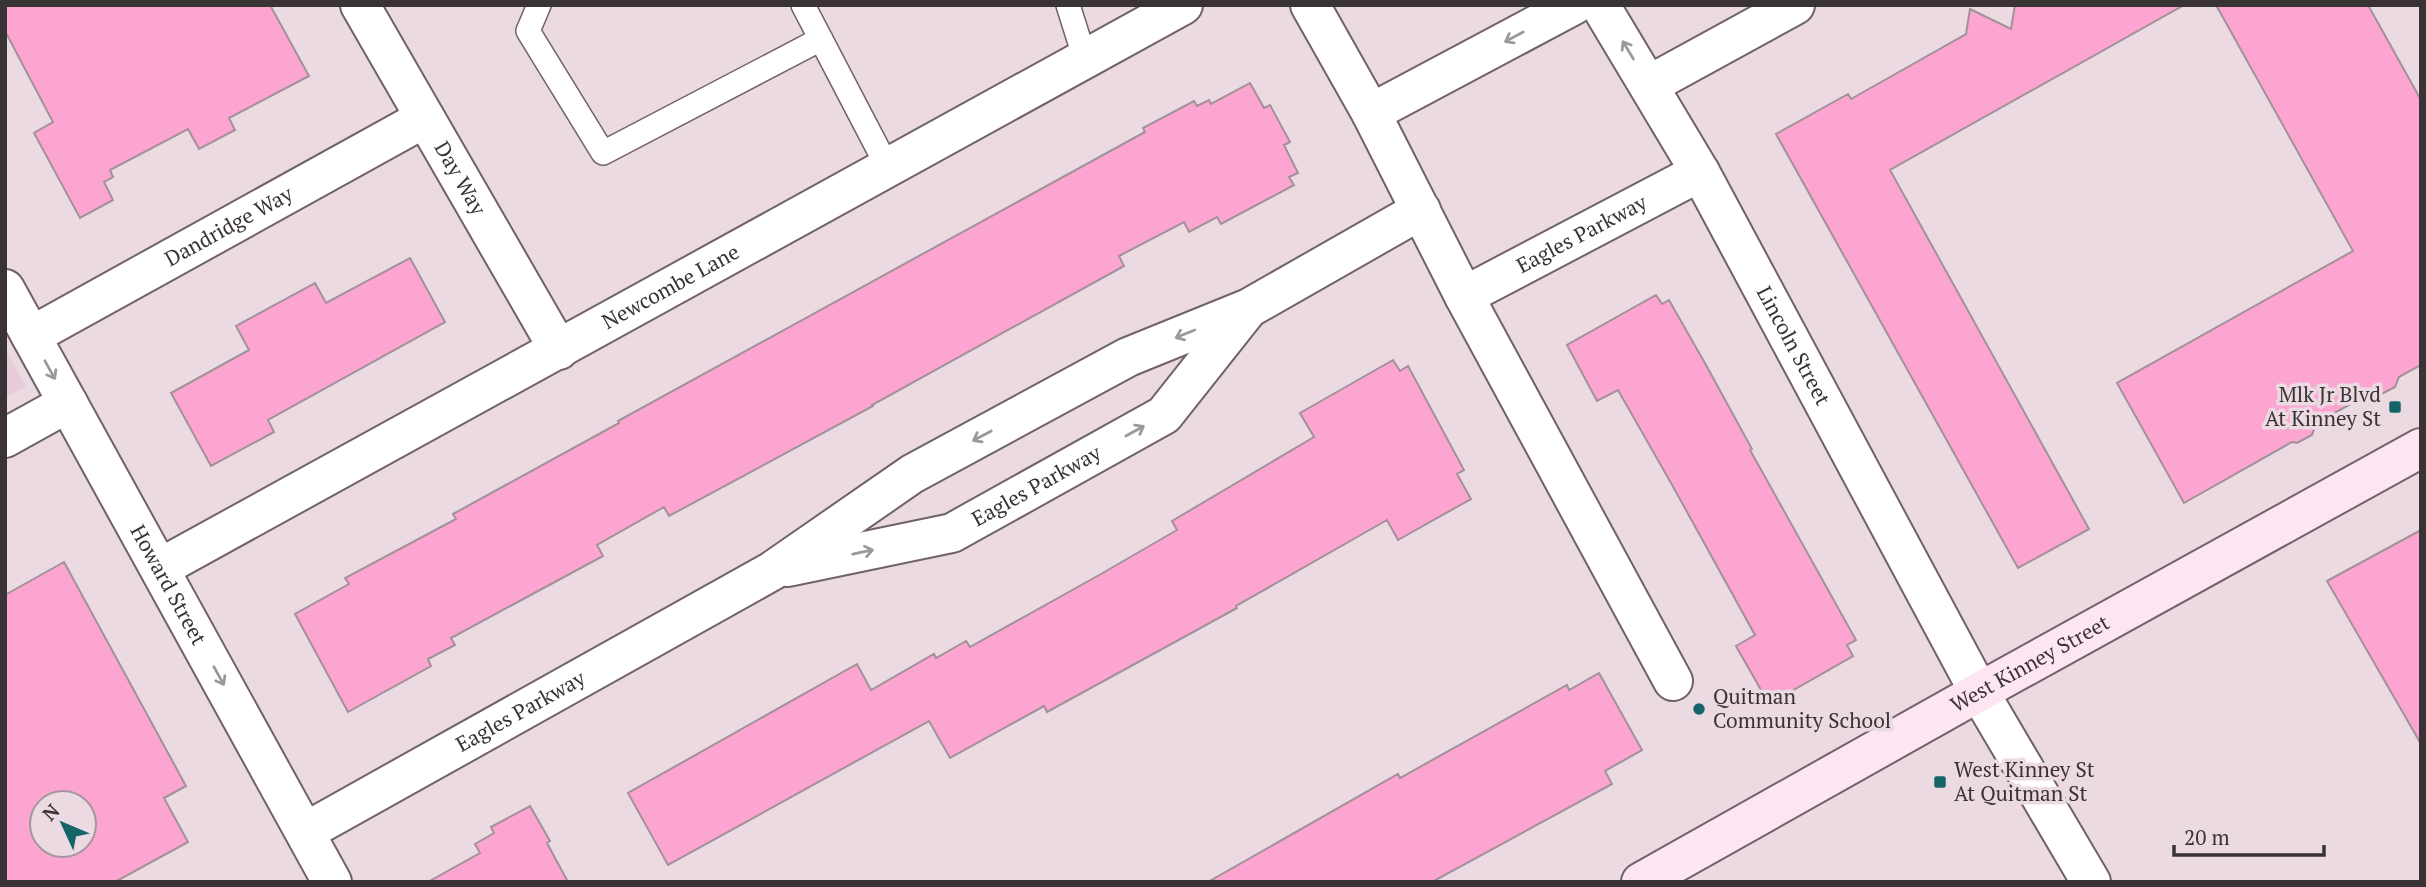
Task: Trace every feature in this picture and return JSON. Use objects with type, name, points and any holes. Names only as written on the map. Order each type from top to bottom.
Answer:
[{"type":"street","name":"Day Way","points":[[360,5],[559,350]]},
{"type":"street","name":"Newcombe Lane","points":[[160,568],[1183,5]]},
{"type":"street","points":[[1310,5],[1371,113],[1464,296],[1673,681]]},
{"type":"street","points":[[1371,113],[1574,5]]},
{"type":"street","name":"Lincoln Street","points":[[1600,5],[1700,172],[1979,692],[2091,882]]},
{"type":"street","points":[[1649,85],[1795,5]]},
{"type":"street","name":"Dandridge Way","points":[[32,336],[425,118]]},
{"type":"street","name":"Eagles Parkway","points":[[1464,296],[1700,172]]},
{"type":"street","name":"Eagles Parkway","points":[[305,832],[772,571],[912,474],[1128,357],[1248,308],[1421,210]]},
{"type":"street","name":"Howard Street","points":[[5,289],[332,882]]},
{"type":"street","name":"Eagles Parkway","points":[[772,571],[952,533],[1164,415],[1248,308]]},
{"type":"street","points":[[5,438],[68,403]]},
{"type":"street","name":"West Kinney Street","points":[[1641,882],[2421,449]]},
{"type":"lane","points":[[539,5],[528,31],[603,153],[821,39]]},
{"type":"lane","points":[[803,5],[888,168]]},
{"type":"lane","points":[[1068,5],[1084,59]]},
{"type":"shaded area","points":[[5,349],[26,386],[5,398]]},
{"type":"building","points":[[5,5],[270,5],[309,76],[229,118],[235,130],[199,149],[188,129],[110,170],[113,177],[104,182],[113,200],[80,218],[34,133],[53,122],[5,31]]},
{"type":"building","points":[[2015,5],[2184,5],[1890,170],[2089,529],[2018,568],[1776,134],[1848,94],[1851,99],[1966,34],[1970,9],[2011,29]]},
{"type":"building","points":[[2216,5],[2368,5],[2421,100],[2421,365],[2399,377],[2395,387],[2376,397],[2367,395],[2316,423],[2312,435],[2297,443],[2292,442],[2184,503],[2117,383],[2353,251]]},
{"type":"building","points":[[1250,83],[1264,108],[1270,105],[1290,142],[1284,145],[1298,173],[1289,177],[1294,185],[1221,224],[1217,217],[1189,232],[1184,222],[1119,256],[1124,266],[873,406],[669,516],[664,507],[597,545],[603,556],[451,638],[455,645],[428,659],[431,666],[348,712],[295,614],[349,584],[345,578],[456,519],[453,514],[619,423],[618,421],[1145,132],[1143,128],[1194,101],[1197,106],[1209,100],[1211,104]]},
{"type":"building","points":[[410,258],[445,322],[268,420],[274,432],[211,466],[171,393],[249,350],[236,326],[315,283],[326,303]]},
{"type":"building","points":[[1656,295],[1662,304],[1669,300],[1856,640],[1847,645],[1853,656],[1769,704],[1736,646],[1755,635],[1671,483],[1618,390],[1597,401],[1567,345]]},
{"type":"building","points":[[1393,360],[1400,371],[1408,366],[1464,470],[1457,474],[1471,499],[1398,540],[1387,520],[1236,606],[1237,608],[1047,712],[1044,706],[950,758],[929,721],[668,865],[628,793],[857,664],[871,690],[934,654],[936,658],[966,641],[970,647],[1101,574],[1177,530],[1172,521],[1314,437],[1300,413]]},
{"type":"building","points":[[2421,530],[2421,744],[2327,581]]},
{"type":"building","points":[[64,562],[186,786],[164,798],[188,842],[115,882],[5,882],[5,595]]},
{"type":"building","points":[[1599,673],[1642,750],[1605,771],[1612,784],[1432,882],[1208,882],[1398,774],[1400,778],[1567,685],[1569,690]]},
{"type":"building","points":[[530,806],[550,841],[547,843],[568,882],[428,882],[480,853],[475,844],[494,833],[491,827]]},
{"type":"place","name":"Mlk Jr Blvd At Kinney St","points":[[2395,407]]},
{"type":"place","name":"Quitman Community School","points":[[1699,709]]},
{"type":"place","name":"West Kinney St At Quitman St","points":[[1940,782]]}]
